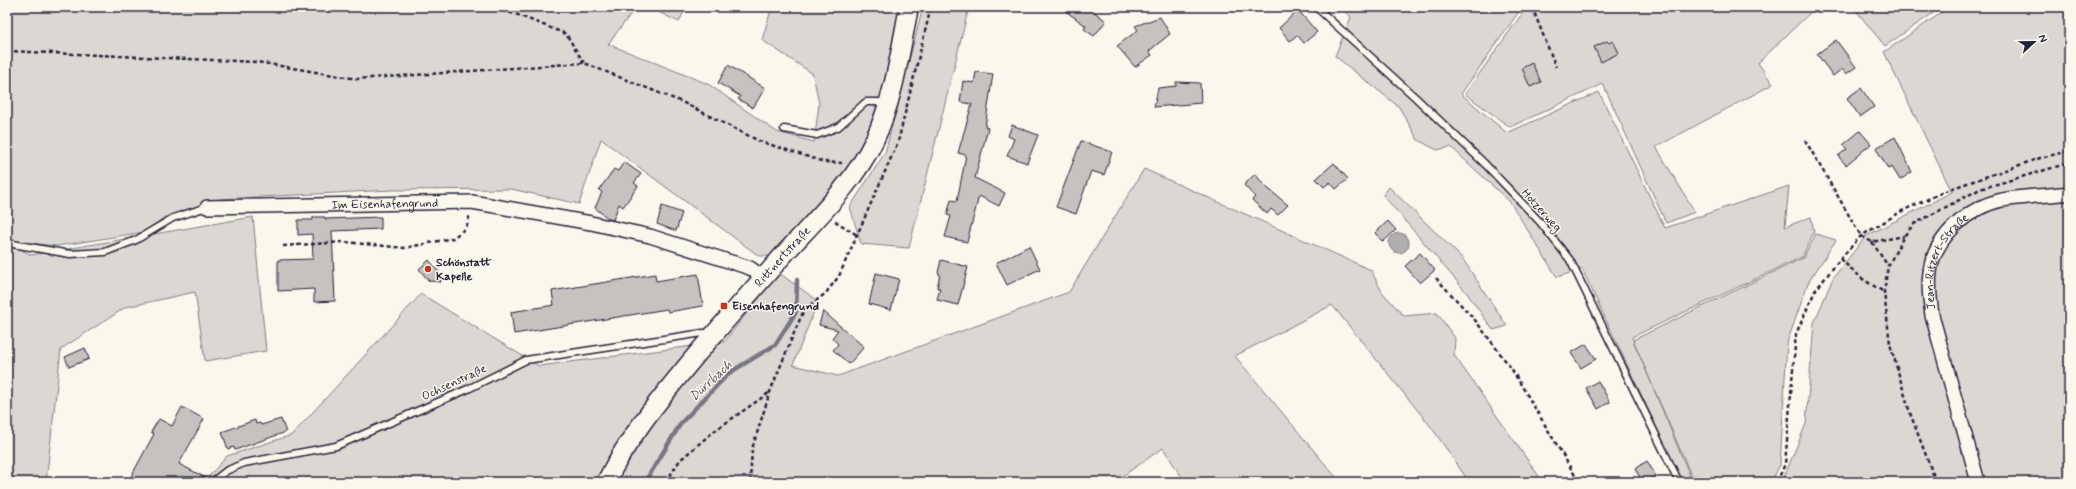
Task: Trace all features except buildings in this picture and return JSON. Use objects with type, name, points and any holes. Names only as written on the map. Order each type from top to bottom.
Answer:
[{"type":"street","name":"Rittnertstraße","points":[[606,482],[629,440],[644,419],[763,277],[822,212],[860,164],[873,142],[888,102],[896,76],[909,7]]},
{"type":"street","name":"Jean-Ritzert-Straße","points":[[1978,482],[1932,315],[1929,293],[1930,271],[1937,249],[1950,231],[1964,217],[1982,207],[2001,200],[2069,193]]},
{"type":"street","name":"Im Eisenhafengrund","points":[[207,206],[472,202],[597,224],[650,236],[750,268],[763,277]]},
{"type":"lane","name":"Hotzerweg","points":[[1316,7],[1416,98],[1485,164],[1540,222],[1570,260],[1679,482]]},
{"type":"lane","points":[[784,129],[817,135],[838,127],[866,102],[888,102]]},
{"type":"lane","name":"Im Eisenhafengrund","points":[[7,243],[70,254],[105,252],[136,240],[173,218],[207,206]]},
{"type":"lane","name":"Ochsenstraße","points":[[212,482],[226,471],[244,463],[336,446],[468,389],[526,360],[703,333],[714,334]]},
{"type":"path","points":[[489,7],[518,15],[566,34],[584,63]]},
{"type":"path","points":[[1532,7],[1556,67]]},
{"type":"path","points":[[7,51],[257,62],[357,79],[584,63],[682,102],[759,141],[824,162],[860,164]]},
{"type":"path","points":[[1805,140],[1861,236],[1872,242],[1888,266]]},
{"type":"path","points":[[1777,482],[1785,464],[1796,334],[1815,291],[1840,259],[1861,236],[1902,211],[1950,189],[2040,158],[2069,151]]},
{"type":"path","points":[[283,246],[344,242],[405,248],[453,238],[466,228],[472,202]]},
{"type":"path","points":[[822,212],[857,235]]},
{"type":"path","points":[[1872,242],[1904,236]]},
{"type":"path","points":[[1840,259],[1864,280],[1884,292]]},
{"type":"path","points":[[1436,278],[1475,320],[1511,368],[1579,482]]},
{"type":"path","points":[[750,482],[752,449],[770,392],[804,310],[826,293]]},
{"type":"path","points":[[666,482],[680,460],[713,432],[770,392]]},
{"type":"shaded area","points":[[7,7],[636,7],[608,44],[708,84],[777,132],[814,142],[819,104],[813,74],[762,40],[772,7],[902,7],[886,83],[859,153],[777,256],[759,256],[601,139],[579,204],[511,189],[392,190],[219,199],[165,217],[144,232],[57,246],[10,241],[7,239]]},
{"type":"shaded area","points":[[648,7],[686,7],[679,22]]},
{"type":"shaded area","points":[[923,7],[969,7],[909,248],[861,244],[850,207],[885,153]]},
{"type":"shaded area","points":[[1340,7],[1518,7],[1520,10],[1461,94],[1507,133],[1599,92],[1665,228],[1789,186],[1785,227],[1811,217],[1814,232],[1802,257],[1632,337],[1690,476],[1681,479],[1582,269],[1557,277],[1510,202],[1451,147],[1437,150],[1418,140],[1399,107],[1335,56],[1351,17]]},
{"type":"shaded area","points":[[1522,7],[1816,7],[1758,63],[1773,84],[1656,147],[1695,212],[1666,223],[1603,84],[1510,127],[1465,94],[1524,11]]},
{"type":"shaded area","points":[[1853,7],[1942,7],[1885,46]]},
{"type":"shaded area","points":[[1950,7],[2069,7],[2069,482],[1782,482],[1806,424],[1814,323],[1833,278],[1866,236],[1952,192],[1884,52]]},
{"type":"shaded area","points":[[1144,169],[1371,270],[1382,292],[1404,316],[1437,313],[1455,338],[1454,355],[1543,482],[1469,482],[1432,428],[1332,305],[1235,356],[1340,482],[1185,482],[1163,448],[1114,482],[204,482],[227,456],[292,435],[421,294],[539,366],[724,342],[779,273],[818,301],[793,365],[838,376],[1069,292]]},
{"type":"shaded area","points":[[1389,187],[1462,258],[1507,326],[1493,330],[1466,292],[1383,195]]},
{"type":"shaded area","points":[[253,217],[266,351],[205,361],[195,292],[126,307],[61,349],[46,482],[7,482],[7,242],[31,255]]},
{"type":"shaded area","points":[[1399,233],[1406,236],[1409,243],[1406,250],[1399,253],[1392,250],[1389,243],[1392,236]]},
{"type":"shaded area","points":[[1816,234],[1836,240],[1808,283],[1787,343],[1780,465],[1771,482],[1744,482],[1691,475],[1633,340],[1803,258]]},
{"type":"waterway","name":"Dürrbach","points":[[645,482],[681,423],[729,373],[775,345],[796,312],[797,280]]},
{"type":"place","name":"Schönstatt Kapelle","points":[[428,269]]},
{"type":"place","name":"Eisenhafengrund","points":[[724,306]]}]
